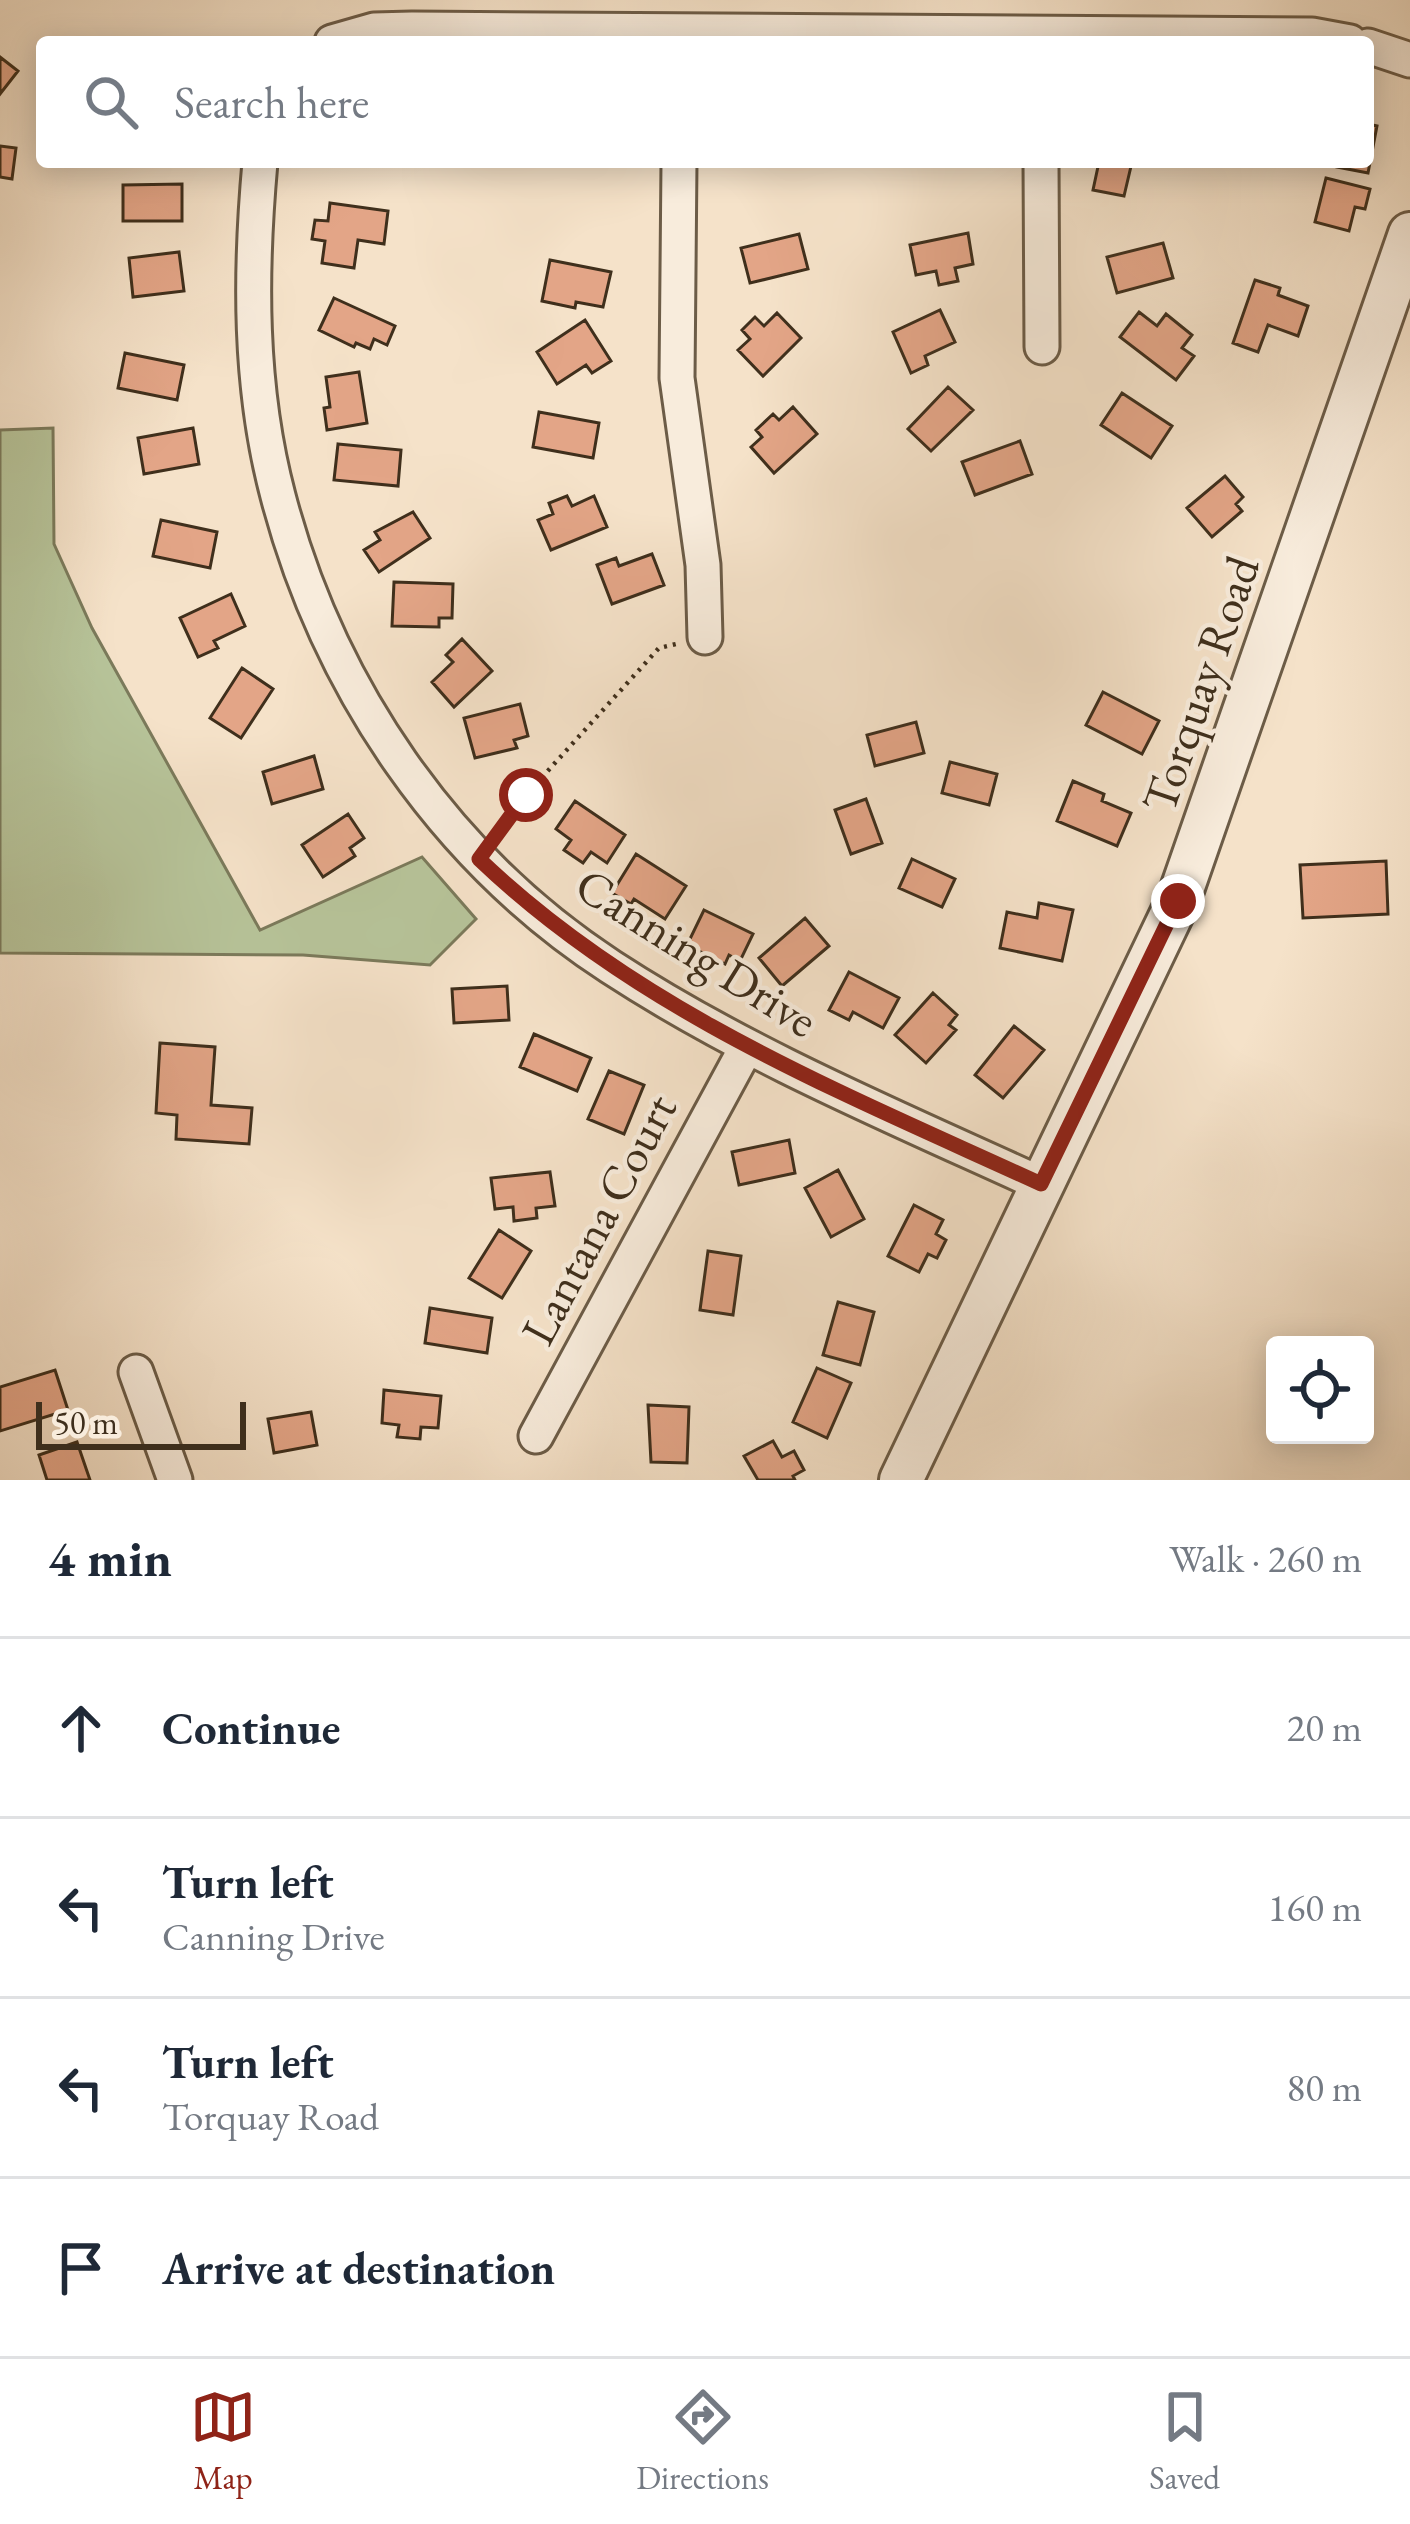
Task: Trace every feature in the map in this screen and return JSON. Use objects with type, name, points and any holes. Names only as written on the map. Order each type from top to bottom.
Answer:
[{"type":"street","points":[[353,36],[374,30],[681,36]]},
{"type":"street","points":[[1222,36],[1317,36]]},
{"type":"street","points":[[1374,48],[1410,60]]},
{"type":"street","name":"Canning Drive","points":[[260,168],[254,267],[256,367],[277,493],[293,546],[337,653],[367,710],[428,801],[514,892],[608,965],[746,1048],[1041,1184]]},
{"type":"street","points":[[679,168],[677,378],[703,565],[705,637]]},
{"type":"street","points":[[1041,168],[1042,347]]},
{"type":"street","name":"Torquay Road","points":[[901,1480],[1178,901],[1410,234]]},
{"type":"street","name":"Lantana Court","points":[[536,1436],[746,1048]]},
{"type":"street","points":[[136,1372],[176,1480]]},
{"type":"path","points":[[479,859],[526,795],[659,648],[705,637]]},
{"type":"green space","points":[[53,428],[54,544],[92,628],[260,930],[422,857],[476,919],[430,965],[303,955],[0,953],[0,430]]},
{"type":"building","points":[[0,57],[18,71],[0,94]]},
{"type":"building","points":[[0,146],[16,148],[12,179],[0,177]]},
{"type":"building","points":[[1098,168],[1131,168],[1124,196],[1093,190]]},
{"type":"building","points":[[1326,178],[1370,189],[1365,209],[1355,207],[1349,231],[1315,222]]},
{"type":"building","points":[[182,184],[182,221],[123,221],[123,185]]},
{"type":"building","points":[[330,203],[388,211],[384,244],[358,240],[354,268],[322,263],[325,241],[312,239],[315,220],[328,221]]},
{"type":"building","points":[[968,233],[973,264],[955,268],[958,281],[939,285],[936,271],[916,275],[910,245]]},
{"type":"building","points":[[799,234],[808,269],[750,283],[741,248]]},
{"type":"building","points":[[1163,243],[1173,278],[1117,293],[1107,257]]},
{"type":"building","points":[[179,252],[184,291],[133,297],[129,258]]},
{"type":"building","points":[[550,260],[611,272],[603,307],[576,302],[575,308],[542,301]]},
{"type":"building","points":[[1255,280],[1280,288],[1278,295],[1308,306],[1298,336],[1268,325],[1258,352],[1233,343]]},
{"type":"building","points":[[334,298],[395,326],[387,345],[374,339],[370,349],[356,343],[354,347],[319,330]]},
{"type":"building","points":[[940,310],[955,342],[925,356],[928,365],[911,373],[893,332]]},
{"type":"building","points":[[1139,312],[1157,326],[1166,314],[1192,335],[1182,348],[1194,356],[1176,380],[1120,337]]},
{"type":"building","points":[[777,313],[801,338],[763,376],[738,350],[750,339],[742,330],[755,317],[764,326]]},
{"type":"building","points":[[585,320],[611,361],[592,373],[586,365],[557,384],[537,352]]},
{"type":"building","points":[[125,353],[184,365],[177,400],[118,388]]},
{"type":"building","points":[[359,372],[367,423],[327,430],[326,377]]},
{"type":"building","points":[[948,387],[973,410],[931,451],[908,429]]},
{"type":"building","points":[[1122,393],[1172,426],[1151,458],[1101,425]]},
{"type":"building","points":[[793,407],[817,434],[774,473],[751,447],[762,437],[756,430],[773,414],[779,420]]},
{"type":"building","points":[[539,412],[599,423],[593,458],[533,447]]},
{"type":"building","points":[[193,428],[199,464],[144,474],[138,438]]},
{"type":"building","points":[[1020,441],[1032,474],[975,495],[962,462]]},
{"type":"building","points":[[338,444],[401,450],[398,486],[334,480]]},
{"type":"building","points":[[1225,476],[1243,497],[1236,504],[1242,511],[1212,537],[1187,508]]},
{"type":"building","points":[[567,496],[572,506],[594,496],[607,527],[551,550],[538,520],[553,514],[549,503]]},
{"type":"building","points":[[413,512],[430,538],[379,572],[364,550],[380,540],[375,532]]},
{"type":"building","points":[[161,520],[217,532],[210,568],[153,556]]},
{"type":"building","points":[[652,554],[664,585],[612,604],[597,565],[616,558],[619,566]]},
{"type":"building","points":[[394,582],[453,584],[452,618],[439,618],[439,627],[392,626]]},
{"type":"building","points":[[231,594],[245,626],[214,641],[218,648],[198,657],[180,618]]},
{"type":"building","points":[[462,639],[492,671],[454,707],[432,682],[453,662],[446,655]]},
{"type":"building","points":[[242,668],[273,689],[241,738],[210,718]]},
{"type":"building","points":[[1103,692],[1159,721],[1142,754],[1086,725]]},
{"type":"building","points":[[520,704],[528,736],[514,740],[517,748],[475,758],[464,718]]},
{"type":"building","points":[[916,722],[924,753],[875,766],[867,735]]},
{"type":"building","points":[[314,756],[323,789],[272,804],[263,772]]},
{"type":"building","points":[[950,762],[997,774],[989,805],[942,793]]},
{"type":"building","points":[[1073,781],[1131,813],[1117,846],[1057,821]]},
{"type":"building","points":[[866,799],[882,843],[851,854],[835,810]]},
{"type":"building","points":[[575,801],[625,835],[607,863],[591,852],[583,863],[564,850],[571,840],[556,829]]},
{"type":"building","points":[[348,814],[364,838],[350,848],[355,856],[323,877],[302,845]]},
{"type":"building","points":[[636,854],[686,886],[665,919],[634,899],[631,904],[612,893]]},
{"type":"building","points":[[912,859],[955,879],[942,907],[899,888]]},
{"type":"building","points":[[1386,861],[1388,914],[1303,918],[1300,865]]},
{"type":"building","points":[[1039,903],[1073,910],[1062,961],[1000,948],[1007,912],[1037,918]]},
{"type":"building","points":[[704,910],[753,934],[740,961],[729,955],[725,964],[687,945]]},
{"type":"building","points":[[805,918],[829,946],[782,986],[759,958]]},
{"type":"building","points":[[849,972],[899,998],[883,1028],[853,1012],[849,1020],[829,1010]]},
{"type":"building","points":[[507,986],[509,1020],[454,1023],[452,989]]},
{"type":"building","points":[[933,993],[957,1015],[949,1025],[956,1030],[926,1063],[895,1035]]},
{"type":"building","points":[[1014,1026],[1044,1050],[1003,1098],[975,1075]]},
{"type":"building","points":[[534,1034],[591,1058],[577,1091],[520,1067]]},
{"type":"building","points":[[160,1043],[215,1047],[211,1105],[252,1108],[249,1144],[176,1139],[177,1115],[156,1113]]},
{"type":"building","points":[[609,1071],[644,1085],[624,1134],[588,1119]]},
{"type":"building","points":[[789,1140],[795,1173],[739,1185],[732,1152]]},
{"type":"building","points":[[838,1170],[864,1219],[831,1237],[805,1188]]},
{"type":"building","points":[[550,1172],[555,1206],[536,1208],[537,1218],[514,1221],[513,1207],[495,1209],[491,1178]]},
{"type":"building","points":[[914,1205],[943,1220],[936,1234],[946,1240],[937,1258],[928,1254],[919,1272],[888,1256]]},
{"type":"building","points":[[499,1230],[531,1251],[502,1298],[469,1278]]},
{"type":"building","points":[[708,1251],[741,1256],[733,1315],[700,1310]]},
{"type":"building","points":[[838,1302],[874,1312],[860,1365],[823,1355]]},
{"type":"building","points":[[430,1308],[492,1318],[487,1353],[425,1343]]},
{"type":"building","points":[[817,1368],[851,1383],[827,1438],[793,1422]]},
{"type":"building","points":[[55,1370],[68,1410],[0,1431],[0,1387]]},
{"type":"building","points":[[384,1390],[441,1396],[438,1428],[421,1427],[420,1439],[397,1437],[399,1425],[382,1423]]},
{"type":"building","points":[[648,1405],[689,1407],[687,1463],[651,1462]]},
{"type":"building","points":[[311,1412],[317,1445],[274,1453],[268,1419]]},
{"type":"building","points":[[773,1441],[782,1457],[794,1451],[804,1470],[793,1476],[795,1480],[758,1480],[744,1456]]},
{"type":"building","points":[[77,1442],[90,1480],[47,1480],[39,1455]]},
{"type":"route","points":[[526,795],[479,859],[608,965],[746,1048],[1041,1184],[1178,901]]}]
